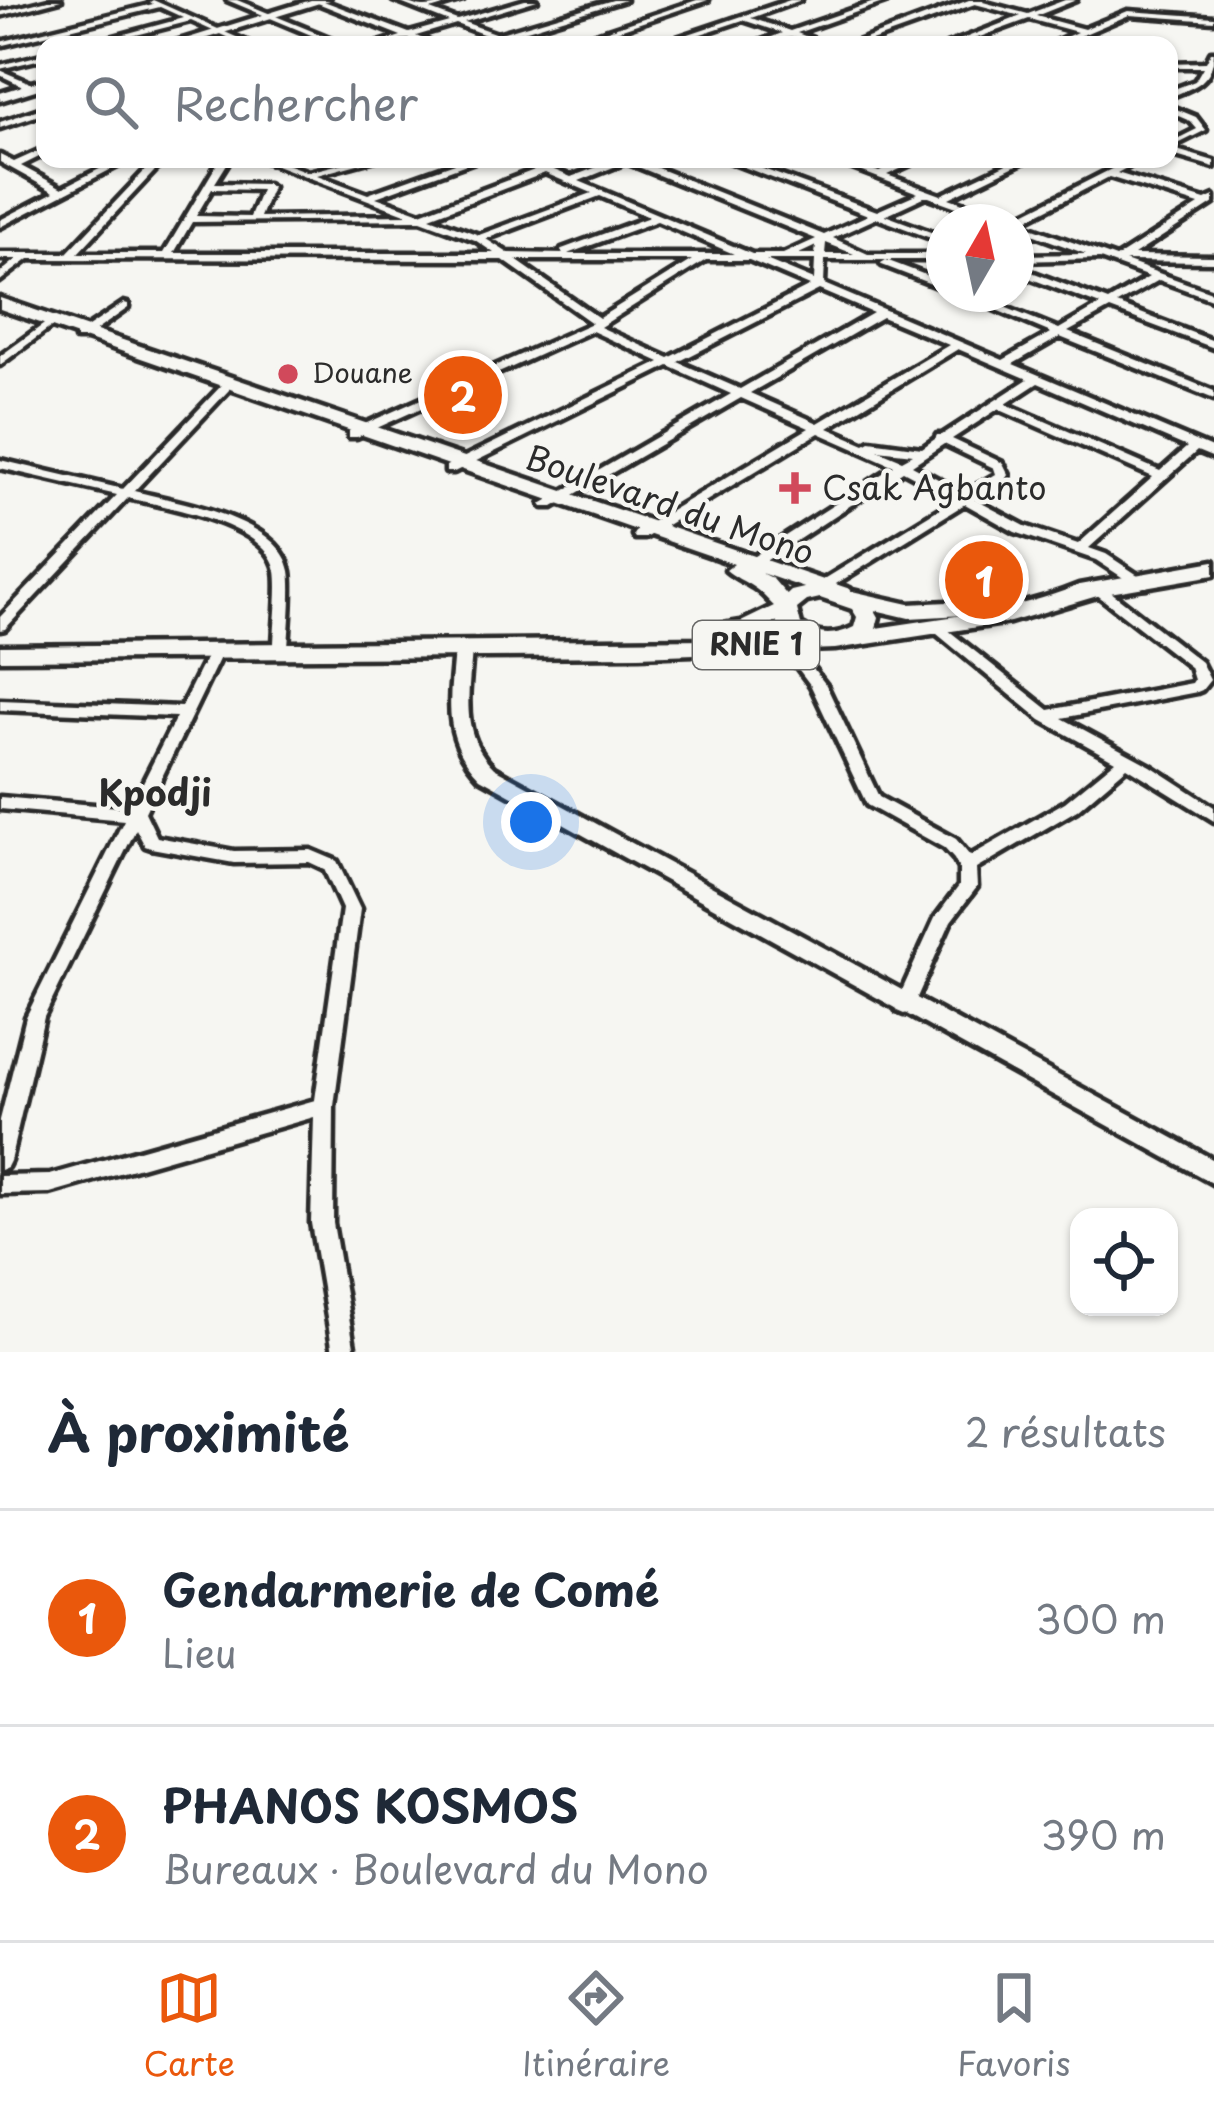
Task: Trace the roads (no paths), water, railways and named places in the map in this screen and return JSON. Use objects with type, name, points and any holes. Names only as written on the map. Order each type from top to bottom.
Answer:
[{"type":"main road","points":[[203,36],[318,0]]},
{"type":"main road","points":[[0,97],[36,86]]},
{"type":"main road","name":"Boulevard du Mono","points":[[0,305],[358,432]]},
{"type":"main road","name":"Boulevard du Mono","points":[[0,305],[553,501],[848,597]]},
{"type":"main road","name":"Boulevard du Mono","points":[[646,532],[757,579],[785,609],[787,624],[800,636],[836,642]]},
{"type":"main road","name":"RNIE 1","points":[[848,597],[890,609],[942,611],[1098,591],[1214,568]]},
{"type":"main road","name":"RNIE 1","points":[[0,653],[836,642],[938,628],[1070,602],[1098,591]]},
{"type":"main road","points":[[785,609],[809,592],[848,597],[866,610],[868,624],[857,636],[836,642]]},
{"type":"main road","name":"RNIE 1","points":[[412,648],[716,633],[746,628],[785,609]]},
{"type":"street","points":[[0,14],[58,0]]},
{"type":"street","points":[[149,0],[231,36]]},
{"type":"street","points":[[231,0],[320,36]]},
{"type":"street","points":[[318,0],[408,36],[533,0]]},
{"type":"street","points":[[397,0],[492,36]]},
{"type":"street","points":[[422,10],[459,0]]},
{"type":"street","points":[[498,36],[621,0]]},
{"type":"street","points":[[594,36],[704,0]]},
{"type":"street","points":[[753,14],[754,4],[764,0]]},
{"type":"street","points":[[783,36],[887,0]]},
{"type":"street","points":[[975,36],[1072,0]]},
{"type":"street","points":[[685,36],[789,1]]},
{"type":"street","points":[[878,36],[975,1],[1084,31]]},
{"type":"street","points":[[1073,36],[1154,2]]},
{"type":"street","points":[[0,44],[160,5]]},
{"type":"street","points":[[1139,11],[1211,19],[1214,29]]},
{"type":"street","points":[[741,17],[800,36]]},
{"type":"street","points":[[124,36],[192,19]]},
{"type":"street","points":[[0,70],[36,59]]},
{"type":"street","points":[[1178,63],[1213,59]]},
{"type":"street","points":[[1178,91],[1198,83],[1213,59]]},
{"type":"street","points":[[0,70],[36,84]]},
{"type":"street","points":[[0,125],[36,113]]},
{"type":"street","points":[[1178,113],[1193,119],[1202,130],[1178,143]]},
{"type":"street","points":[[1178,151],[1214,164]]},
{"type":"street","points":[[6,163],[36,154]]},
{"type":"street","points":[[6,163],[62,192]]},
{"type":"street","points":[[2,221],[109,168]]},
{"type":"street","points":[[70,256],[153,168]]},
{"type":"street","points":[[167,256],[219,168]]},
{"type":"street","points":[[287,168],[479,238],[595,325],[902,465],[1038,537],[1082,548],[1142,584]]},
{"type":"street","points":[[306,176],[337,168]]},
{"type":"street","points":[[367,197],[449,168]]},
{"type":"street","points":[[540,168],[1214,454]]},
{"type":"street","points":[[570,181],[603,168]]},
{"type":"street","points":[[648,168],[926,279]]},
{"type":"street","points":[[751,168],[926,234]]},
{"type":"street","points":[[860,168],[958,204]]},
{"type":"street","points":[[880,175],[896,168]]},
{"type":"street","points":[[941,198],[1005,168]]},
{"type":"street","points":[[1034,212],[1120,168]]},
{"type":"street","points":[[191,219],[417,218],[544,170]]},
{"type":"street","points":[[1108,174],[1211,202]]},
{"type":"street","points":[[208,186],[267,187],[254,220]]},
{"type":"street","points":[[479,238],[600,193]]},
{"type":"street","points":[[780,259],[926,193]]},
{"type":"street","points":[[1122,258],[1211,202]]},
{"type":"street","points":[[553,256],[659,218]]},
{"type":"street","points":[[1034,231],[1214,297]]},
{"type":"street","points":[[819,286],[821,238]]},
{"type":"street","points":[[0,256],[926,258]]},
{"type":"street","points":[[0,278],[27,256]]},
{"type":"street","points":[[358,432],[595,325],[702,258]]},
{"type":"street","points":[[1034,258],[1214,259]]},
{"type":"street","points":[[1034,276],[1214,344]]},
{"type":"street","points":[[1003,364],[1159,276]]},
{"type":"street","points":[[456,466],[819,286]]},
{"type":"street","points":[[83,335],[124,306]]},
{"type":"street","points":[[553,501],[883,312]]},
{"type":"street","points":[[1008,312],[1214,395]]},
{"type":"street","points":[[0,362],[47,325]]},
{"type":"street","points":[[646,532],[957,345]]},
{"type":"street","points":[[753,563],[1036,379]]},
{"type":"street","points":[[0,626],[225,388]]},
{"type":"street","points":[[996,404],[1162,476]]},
{"type":"street","points":[[818,589],[968,500],[1004,471],[941,438]]},
{"type":"street","points":[[852,442],[921,452]]},
{"type":"street","points":[[1082,548],[1195,446]]},
{"type":"street","points":[[0,464],[206,513],[262,540],[283,569],[281,648]]},
{"type":"street","points":[[1046,716],[1197,687],[1202,680],[1196,664],[1098,591]]},
{"type":"street","points":[[938,628],[1046,716],[1214,815]]},
{"type":"street","points":[[786,644],[818,685],[873,801],[887,813],[946,838],[967,866],[968,887],[938,930],[904,1006]]},
{"type":"street","points":[[0,1161],[35,1017],[217,649]]},
{"type":"street","points":[[463,650],[459,721],[470,759],[904,1006],[1214,1173]]},
{"type":"street","points":[[0,705],[183,712]]},
{"type":"street","points":[[967,866],[1070,806],[1126,760]]},
{"type":"street","points":[[0,803],[138,815]]},
{"type":"street","points":[[138,815],[151,842],[234,857],[311,856],[331,865],[351,909],[324,1106],[322,1223],[344,1352]]},
{"type":"street","points":[[0,1185],[50,1184],[324,1106]]},
{"type":"place","name":"Douane","points":[[288,374]]},
{"type":"place","name":"PHANOS KOSMOS","points":[[463,395]]},
{"type":"place","name":"Csak Agbanto","points":[[795,488]]},
{"type":"place","name":"Gendarmerie de Comé","points":[[984,580]]},
{"type":"district","name":"Kpodji","points":[[155,793]]}]
